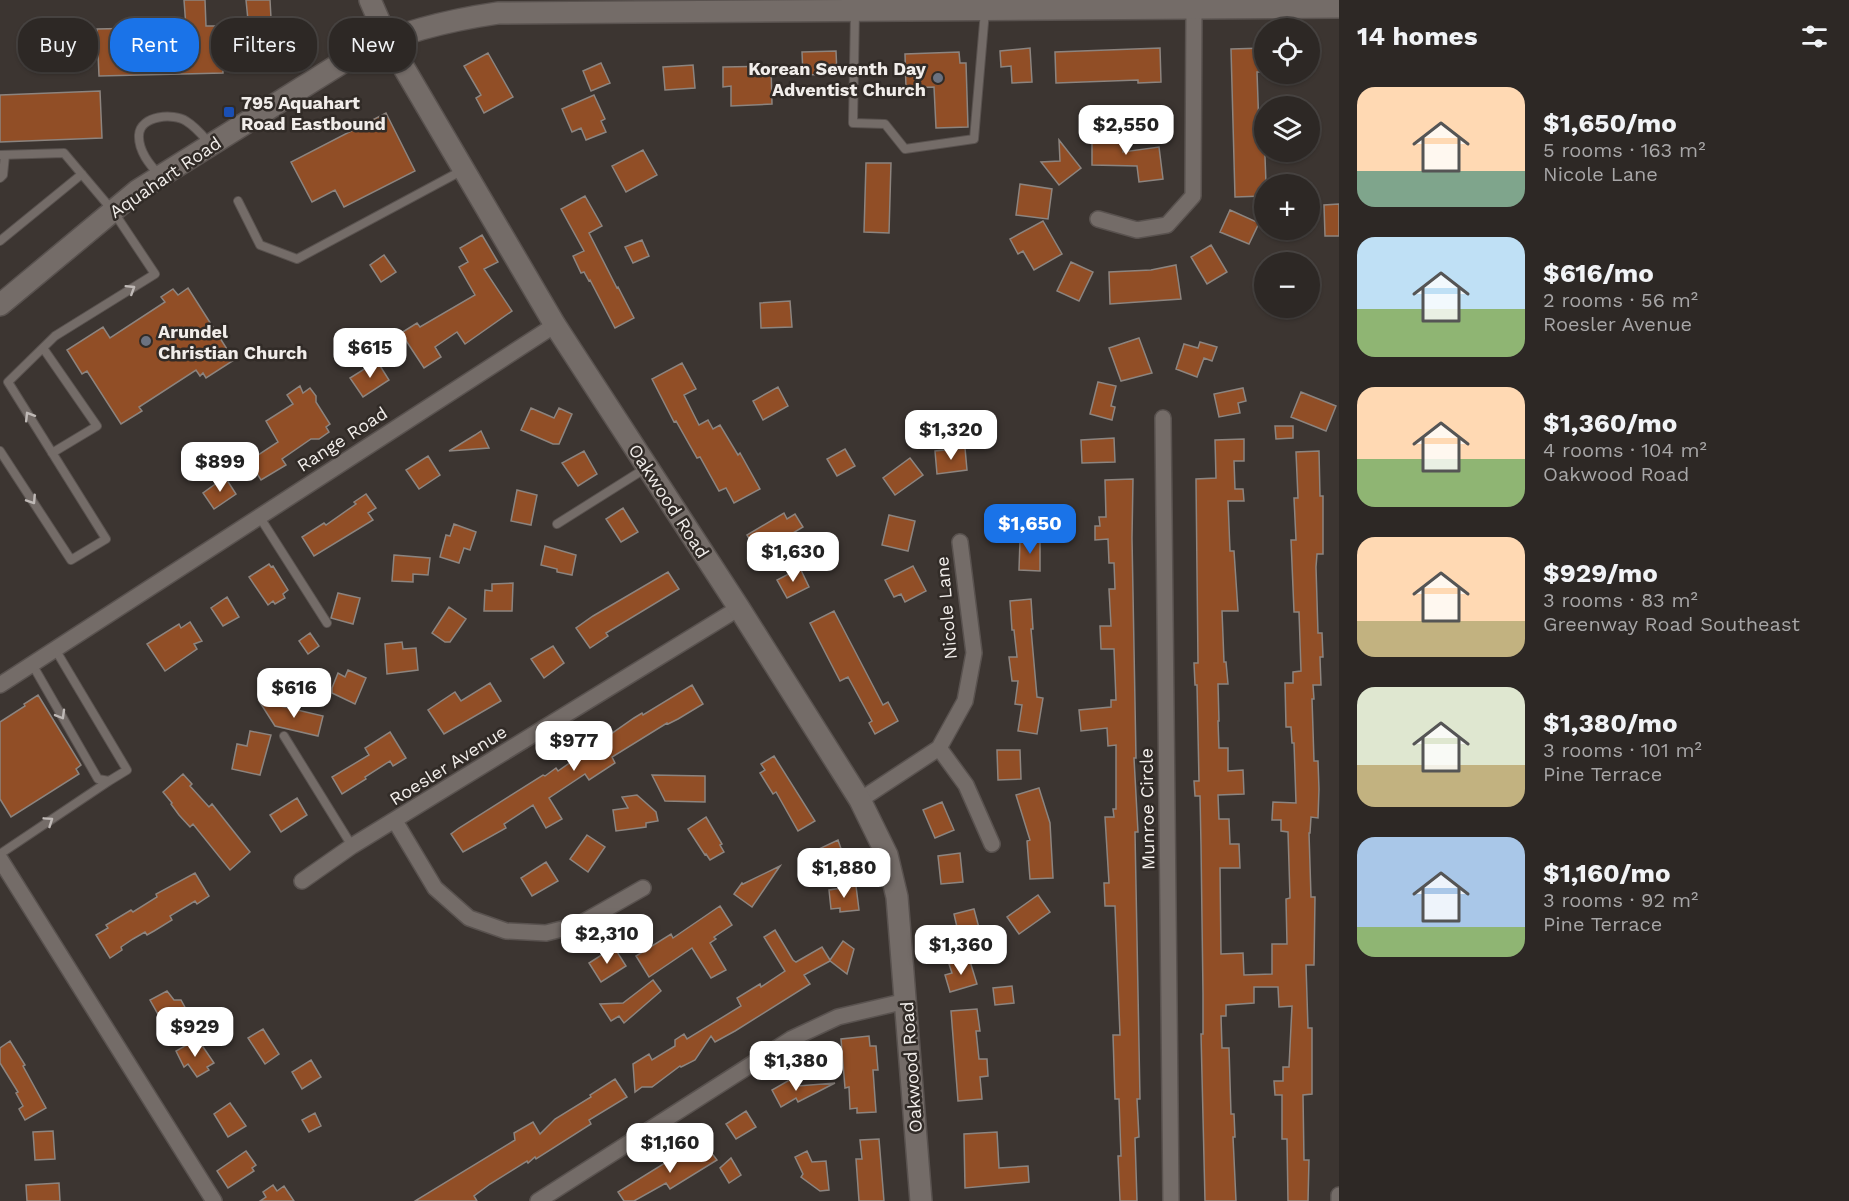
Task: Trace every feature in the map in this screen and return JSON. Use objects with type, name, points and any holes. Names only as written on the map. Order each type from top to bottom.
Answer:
[{"type":"street","name":"Oakwood Road","points":[[370,0],[378,18]]},
{"type":"street","name":"Aquahart Road","points":[[416,31],[461,18],[498,13],[652,6],[812,6],[855,11],[1124,4],[1194,8],[1339,7]]},
{"type":"street","points":[[1098,219],[1137,230],[1167,225],[1193,196],[1194,8]]},
{"type":"street","name":"Aquahart Road","points":[[0,305],[137,191],[329,71]]},
{"type":"street","name":"Oakwood Road","points":[[406,72],[555,325],[739,608],[860,800],[887,855],[897,897],[921,1201]]},
{"type":"street","name":"Range Road","points":[[0,685],[555,325]]},
{"type":"street","name":"Munroe Circle","points":[[1163,418],[1171,1201]]},
{"type":"street","name":"Nicole Lane","points":[[860,800],[939,748],[965,701],[974,653],[960,542]]},
{"type":"street","name":"Roesler Avenue","points":[[302,881],[352,846],[739,608]]},
{"type":"street","points":[[939,748],[966,784],[992,844]]},
{"type":"street","points":[[395,821],[435,888],[469,918],[507,931],[546,933],[578,925],[643,888]]},
{"type":"street","points":[[0,859],[214,1201]]},
{"type":"street","points":[[538,1201],[791,1039],[838,1017],[906,1001]]},
{"type":"street","points":[[1339,1195],[1339,1201]]},
{"type":"lane","points":[[855,11],[853,123],[885,124],[905,149],[974,140],[985,9]]},
{"type":"lane","points":[[160,177],[142,151],[139,135],[140,129],[152,120],[171,116],[184,119],[197,129],[211,145]]},
{"type":"lane","points":[[0,178],[3,176],[3,155],[64,153],[113,211],[154,274],[55,336],[0,387]]},
{"type":"lane","points":[[238,201],[260,245],[297,259],[464,170]]},
{"type":"lane","points":[[0,241],[82,174]]},
{"type":"lane","points":[[43,348],[97,426],[52,453]]},
{"type":"lane","points":[[0,451],[71,560],[106,539],[8,382]]},
{"type":"lane","points":[[557,524],[647,467]]},
{"type":"lane","points":[[259,516],[327,623]]},
{"type":"lane","points":[[0,854],[127,770],[55,649]]},
{"type":"lane","points":[[32,664],[98,779],[109,781]]},
{"type":"lane","points":[[284,736],[352,846]]},
{"type":"building","points":[[184,0],[205,0],[206,26],[211,26],[211,72],[223,73],[99,76],[98,29],[110,29],[110,72],[199,72],[199,18],[185,18]]},
{"type":"building","points":[[246,0],[270,0],[271,18],[248,18]]},
{"type":"building","points":[[1030,48],[1032,82],[1012,83],[1011,66],[1001,67],[1000,51]]},
{"type":"building","points":[[1160,48],[1161,82],[1138,83],[1138,80],[1056,83],[1055,52]]},
{"type":"building","points":[[1254,48],[1254,84],[1257,84],[1258,96],[1254,96],[1254,162],[1265,162],[1266,174],[1254,174],[1254,196],[1235,197],[1231,49]]},
{"type":"building","points":[[836,51],[837,74],[803,75],[802,52]]},
{"type":"building","points":[[959,52],[960,63],[966,63],[968,127],[936,128],[934,87],[906,88],[905,54]]},
{"type":"building","points":[[488,53],[513,97],[484,113],[476,98],[481,95],[464,66]]},
{"type":"building","points":[[601,63],[610,83],[591,91],[583,71]]},
{"type":"building","points":[[693,65],[695,88],[665,90],[663,67]]},
{"type":"building","points":[[771,66],[772,104],[731,106],[731,86],[723,87],[723,67]]},
{"type":"building","points":[[100,91],[102,138],[0,142],[0,95]]},
{"type":"building","points":[[594,95],[605,119],[601,121],[606,132],[586,140],[581,128],[572,132],[562,109]]},
{"type":"building","points":[[386,113],[415,171],[344,207],[335,190],[312,202],[291,162]]},
{"type":"building","points":[[1092,133],[1123,134],[1123,152],[1159,147],[1163,179],[1139,182],[1137,166],[1092,165]]},
{"type":"building","points":[[1059,140],[1081,168],[1059,185],[1041,162],[1060,161]]},
{"type":"building","points":[[643,150],[657,175],[626,192],[612,166]]},
{"type":"building","points":[[866,163],[891,163],[889,233],[864,232]]},
{"type":"building","points":[[1020,184],[1052,189],[1048,219],[1016,215]]},
{"type":"building","points":[[585,196],[602,226],[589,233],[634,318],[615,328],[590,280],[584,272],[581,273],[573,256],[584,251],[561,209]]},
{"type":"building","points":[[1339,204],[1339,236],[1325,236],[1324,205]]},
{"type":"building","points":[[1230,210],[1254,221],[1254,234],[1249,244],[1220,232]]},
{"type":"building","points":[[1043,221],[1062,254],[1034,270],[1023,251],[1018,254],[1010,239]]},
{"type":"building","points":[[482,235],[498,262],[484,269],[512,311],[465,344],[457,332],[435,347],[441,357],[424,368],[401,333],[417,323],[420,327],[475,295],[459,267],[468,262],[460,248]]},
{"type":"building","points":[[642,240],[649,256],[633,263],[625,247]]},
{"type":"building","points":[[1211,245],[1227,272],[1207,284],[1191,257]]},
{"type":"building","points":[[384,255],[396,272],[381,282],[370,265]]},
{"type":"building","points":[[1071,262],[1093,272],[1079,301],[1057,291]]},
{"type":"building","points":[[1176,265],[1181,299],[1110,304],[1109,272],[1151,270]]},
{"type":"building","points":[[188,288],[234,360],[206,378],[203,373],[200,376],[196,370],[139,407],[142,411],[121,424],[87,371],[82,374],[67,350],[103,327],[110,338],[165,302],[161,297],[173,289],[178,295]]},
{"type":"building","points":[[790,301],[792,327],[761,328],[760,303]]},
{"type":"building","points":[[1139,338],[1152,373],[1121,381],[1109,348]]},
{"type":"building","points":[[1200,342],[1217,347],[1212,361],[1204,358],[1197,377],[1176,369],[1184,344],[1198,348]]},
{"type":"building","points":[[377,361],[389,380],[363,397],[350,378]]},
{"type":"building","points":[[682,363],[696,389],[684,395],[699,425],[708,420],[713,429],[720,425],[738,455],[740,453],[760,489],[734,503],[726,488],[719,491],[700,457],[697,458],[676,421],[674,422],[652,379]]},
{"type":"building","points":[[1098,382],[1116,386],[1111,406],[1115,407],[1112,420],[1090,414]]},
{"type":"building","points":[[300,386],[303,393],[310,388],[316,396],[316,402],[330,424],[326,427],[329,432],[319,439],[311,439],[282,459],[286,465],[261,480],[249,461],[278,442],[266,421],[293,404],[287,395]]},
{"type":"building","points":[[778,387],[788,406],[763,420],[753,401]]},
{"type":"building","points":[[1243,388],[1246,401],[1238,403],[1240,413],[1219,417],[1214,394]]},
{"type":"building","points":[[1301,392],[1336,406],[1326,431],[1291,417]]},
{"type":"building","points":[[531,408],[554,418],[559,408],[572,414],[559,444],[553,444],[521,430]]},
{"type":"building","points":[[1275,426],[1293,426],[1293,438],[1276,439]]},
{"type":"building","points":[[481,431],[489,448],[449,451],[475,435]]},
{"type":"building","points":[[1114,438],[1115,462],[1082,463],[1081,440]]},
{"type":"building","points":[[1244,439],[1244,461],[1234,461],[1235,489],[1243,489],[1244,501],[1228,501],[1230,551],[1234,551],[1238,611],[1222,611],[1224,662],[1226,662],[1228,684],[1218,684],[1218,721],[1219,748],[1228,748],[1228,771],[1243,770],[1244,794],[1218,795],[1219,819],[1229,819],[1230,844],[1239,844],[1240,868],[1220,868],[1221,954],[1243,953],[1244,975],[1272,974],[1272,944],[1287,944],[1286,899],[1290,898],[1288,832],[1281,831],[1281,820],[1272,820],[1273,802],[1296,803],[1294,743],[1292,743],[1291,727],[1286,727],[1285,683],[1293,683],[1293,672],[1301,671],[1299,612],[1294,612],[1291,540],[1296,540],[1294,498],[1298,498],[1296,452],[1319,451],[1320,496],[1323,496],[1323,554],[1317,554],[1316,567],[1318,633],[1322,633],[1323,657],[1320,657],[1321,685],[1313,685],[1314,699],[1312,699],[1314,761],[1318,761],[1318,818],[1311,817],[1309,833],[1311,897],[1315,897],[1314,965],[1306,965],[1308,1028],[1312,1028],[1312,1094],[1303,1095],[1304,1160],[1309,1160],[1308,1201],[1288,1201],[1287,1139],[1282,1139],[1282,1095],[1275,1095],[1274,1081],[1283,1081],[1283,1067],[1289,1067],[1292,1006],[1279,1007],[1278,987],[1254,987],[1254,1003],[1226,1005],[1226,1016],[1221,1016],[1222,1048],[1229,1048],[1231,1114],[1234,1114],[1236,1201],[1205,1201],[1201,1034],[1203,1034],[1203,994],[1200,796],[1195,796],[1194,781],[1199,781],[1197,685],[1195,685],[1194,663],[1198,663],[1196,479],[1216,478],[1215,440]]},
{"type":"building","points":[[209,447],[219,462],[208,469],[198,454]]},
{"type":"building","points":[[965,448],[967,470],[937,474],[935,451]]},
{"type":"building","points":[[845,449],[855,466],[837,476],[827,459]]},
{"type":"building","points":[[584,451],[597,474],[578,486],[562,463]]},
{"type":"building","points":[[428,456],[440,475],[419,489],[406,470]]},
{"type":"building","points":[[910,458],[923,475],[895,495],[883,478]]},
{"type":"building","points":[[225,477],[236,494],[214,509],[203,493]]},
{"type":"building","points":[[1133,479],[1136,758],[1134,758],[1138,832],[1135,832],[1140,1099],[1137,1099],[1139,1137],[1135,1138],[1137,1201],[1120,1201],[1119,1099],[1115,1099],[1113,1035],[1120,1035],[1115,906],[1105,906],[1104,883],[1109,883],[1105,817],[1114,817],[1113,809],[1116,809],[1116,745],[1108,746],[1107,728],[1081,731],[1079,710],[1111,707],[1111,700],[1116,700],[1114,649],[1101,649],[1100,626],[1111,626],[1109,589],[1115,589],[1114,563],[1109,563],[1108,539],[1095,540],[1095,526],[1100,526],[1099,517],[1106,517],[1105,480]]},
{"type":"building","points":[[517,490],[537,495],[531,525],[511,521]]},
{"type":"building","points":[[366,494],[376,508],[368,513],[373,520],[314,556],[302,537],[324,523],[326,525]]},
{"type":"building","points":[[623,508],[638,532],[621,542],[606,519]]},
{"type":"building","points":[[784,513],[787,519],[795,514],[803,527],[758,554],[747,535]]},
{"type":"building","points":[[889,515],[915,521],[908,551],[882,545]]},
{"type":"building","points":[[454,524],[476,532],[470,550],[464,548],[459,563],[440,557],[446,535],[450,536]]},
{"type":"building","points":[[1020,540],[1040,540],[1040,571],[1019,570]]},
{"type":"building","points":[[545,546],[576,555],[572,575],[541,565]]},
{"type":"building","points":[[394,555],[430,558],[428,575],[413,574],[413,582],[392,581]]},
{"type":"building","points":[[269,564],[273,566],[288,590],[283,594],[285,598],[268,605],[249,577]]},
{"type":"building","points":[[913,566],[926,591],[905,602],[901,594],[894,597],[885,580]]},
{"type":"building","points":[[800,568],[809,587],[787,598],[777,580]]},
{"type":"building","points":[[668,572],[679,589],[606,633],[608,636],[590,648],[576,628]]},
{"type":"building","points":[[513,583],[512,611],[484,611],[485,590],[492,591],[492,584]]},
{"type":"building","points":[[338,593],[360,598],[353,624],[331,618]]},
{"type":"building","points":[[227,597],[239,617],[223,626],[211,608]]},
{"type":"building","points":[[1031,599],[1033,629],[1031,629],[1037,697],[1043,698],[1037,734],[1018,731],[1022,705],[1015,704],[1018,681],[1012,681],[1009,657],[1017,657],[1010,601]]},
{"type":"building","points":[[449,607],[466,619],[450,642],[445,642],[432,633]]},
{"type":"building","points":[[834,611],[883,705],[888,702],[898,721],[875,734],[869,723],[872,721],[848,677],[840,681],[810,623]]},
{"type":"building","points":[[190,622],[202,641],[194,644],[197,649],[165,671],[147,644],[179,624],[181,628]]},
{"type":"building","points":[[310,633],[319,646],[308,654],[299,641]]},
{"type":"building","points":[[402,642],[403,649],[416,648],[418,670],[387,674],[385,644]]},
{"type":"building","points":[[553,646],[564,663],[544,678],[531,659]]},
{"type":"building","points":[[348,670],[366,678],[355,704],[332,693],[338,673],[345,677]]},
{"type":"building","points":[[490,683],[501,701],[444,734],[428,710],[455,692],[461,701]]},
{"type":"building","points":[[692,685],[703,704],[612,757],[615,763],[589,780],[585,774],[549,798],[562,819],[546,828],[533,805],[504,824],[506,828],[463,852],[451,834],[459,828],[543,775],[545,776],[556,768],[558,771],[634,718],[642,713],[643,715]]},
{"type":"building","points":[[38,695],[81,765],[76,769],[79,774],[11,817],[0,799],[0,722]]},
{"type":"building","points":[[259,701],[323,716],[318,736],[275,726]]},
{"type":"building","points":[[250,731],[271,735],[260,775],[232,769],[237,744],[247,746]]},
{"type":"building","points":[[390,732],[406,758],[393,766],[390,761],[342,794],[332,777],[369,755],[365,748]]},
{"type":"building","points":[[997,750],[1020,750],[1021,779],[998,780]]},
{"type":"building","points":[[774,756],[815,821],[798,831],[776,792],[773,794],[760,773],[765,770],[761,764]]},
{"type":"building","points":[[183,774],[192,784],[190,786],[209,807],[212,804],[250,852],[230,870],[193,824],[190,827],[179,815],[163,792]]},
{"type":"building","points":[[652,775],[705,776],[705,802],[665,801]]},
{"type":"building","points":[[1039,788],[1050,823],[1053,878],[1030,879],[1027,841],[1030,840],[1016,795]]},
{"type":"building","points":[[637,795],[656,812],[658,821],[646,823],[646,827],[616,831],[613,810],[628,808],[622,797]]},
{"type":"building","points":[[297,798],[307,815],[281,832],[270,815]]},
{"type":"building","points":[[942,802],[954,830],[935,838],[923,810]]},
{"type":"building","points":[[706,817],[722,844],[720,845],[724,852],[710,860],[688,829]]},
{"type":"building","points":[[587,835],[605,847],[588,872],[570,859]]},
{"type":"building","points":[[838,840],[847,866],[819,878],[808,854]]},
{"type":"building","points":[[960,853],[963,882],[941,884],[938,856]]},
{"type":"building","points":[[546,862],[558,881],[532,896],[521,878]]},
{"type":"building","points":[[780,866],[752,907],[734,894],[742,883]]},
{"type":"building","points":[[195,873],[209,896],[197,904],[195,901],[170,916],[172,920],[147,935],[145,932],[133,939],[110,958],[96,935],[108,928],[106,925],[131,910],[133,912],[157,897],[156,894]]},
{"type":"building","points":[[856,886],[859,910],[840,912],[840,908],[831,909],[829,890]]},
{"type":"building","points":[[1038,895],[1050,912],[1019,934],[1007,917]]},
{"type":"building","points":[[720,906],[732,925],[714,937],[716,939],[710,943],[726,970],[711,978],[692,948],[649,977],[636,956],[671,934],[673,938]]},
{"type":"building","points":[[974,909],[983,943],[962,949],[954,914]]},
{"type":"building","points":[[775,930],[796,962],[822,947],[830,960],[843,941],[854,949],[847,974],[830,961],[804,975],[810,984],[715,1042],[711,1036],[695,1060],[680,1066],[652,1087],[642,1087],[635,1092],[633,1064],[649,1054],[652,1060],[675,1046],[675,1040],[684,1034],[687,1039],[741,1006],[737,998],[760,984],[761,987],[785,971],[764,937]]},
{"type":"building","points":[[614,947],[626,966],[601,982],[589,963]]},
{"type":"building","points":[[969,958],[977,984],[950,992],[945,975],[952,973],[949,964]]},
{"type":"building","points":[[653,980],[661,991],[624,1023],[619,1016],[611,1021],[600,1004],[623,1003]]},
{"type":"building","points":[[1012,986],[1014,1003],[995,1005],[993,988]]},
{"type":"building","points":[[167,991],[174,1000],[181,1000],[187,1011],[164,1025],[150,1000]]},
{"type":"building","points":[[977,1009],[980,1031],[976,1031],[979,1059],[987,1059],[988,1076],[980,1077],[982,1099],[958,1101],[951,1011]]},
{"type":"building","points":[[263,1029],[279,1054],[265,1064],[248,1038]]},
{"type":"building","points":[[869,1036],[870,1046],[876,1046],[878,1070],[873,1070],[876,1112],[857,1113],[857,1108],[850,1109],[849,1087],[845,1088],[841,1039]]},
{"type":"building","points":[[10,1041],[25,1065],[23,1066],[46,1108],[25,1120],[19,1109],[23,1106],[16,1093],[18,1092],[0,1063],[0,1048]]},
{"type":"building","points":[[199,1041],[214,1063],[207,1067],[209,1070],[197,1077],[188,1064],[184,1067],[176,1051]]},
{"type":"building","points":[[311,1060],[321,1077],[302,1089],[292,1072]]},
{"type":"building","points":[[793,1078],[798,1086],[835,1083],[798,1102],[796,1098],[781,1107],[772,1090]]},
{"type":"building","points":[[615,1079],[627,1097],[589,1120],[591,1124],[536,1159],[535,1157],[528,1163],[527,1161],[490,1184],[474,1196],[477,1201],[415,1201],[515,1140],[514,1133],[533,1122],[540,1134],[555,1119]]},
{"type":"building","points":[[230,1103],[246,1126],[228,1137],[214,1114]]},
{"type":"building","points":[[746,1111],[756,1127],[736,1139],[726,1124]]},
{"type":"building","points":[[315,1113],[321,1126],[309,1132],[302,1120]]},
{"type":"building","points":[[53,1131],[55,1159],[35,1160],[33,1132]]},
{"type":"building","points":[[997,1132],[999,1168],[1028,1166],[1029,1182],[965,1188],[964,1134]]},
{"type":"building","points":[[879,1139],[884,1201],[859,1201],[856,1159],[862,1159],[860,1140]]},
{"type":"building","points":[[705,1144],[717,1160],[670,1189],[666,1183],[634,1201],[624,1201],[618,1192],[668,1161],[670,1165],[698,1146],[699,1148]]},
{"type":"building","points":[[246,1151],[256,1165],[252,1168],[254,1171],[228,1188],[217,1171]]},
{"type":"building","points":[[807,1151],[812,1162],[826,1161],[829,1190],[820,1191],[801,1177],[803,1174],[795,1157]]},
{"type":"building","points":[[731,1158],[741,1175],[729,1183],[720,1168]]},
{"type":"building","points":[[59,1183],[60,1201],[27,1201],[26,1185]]},
{"type":"building","points":[[273,1185],[277,1191],[284,1186],[294,1201],[260,1201],[266,1197],[263,1192]]},
{"type":"place","name":"Korean Seventh Day Adventist Church","points":[[938,78]]},
{"type":"place","name":"795 Aquahart Road Eastbound","points":[[229,112]]},
{"type":"place","name":"Arundel Christian Church","points":[[146,341]]}]
